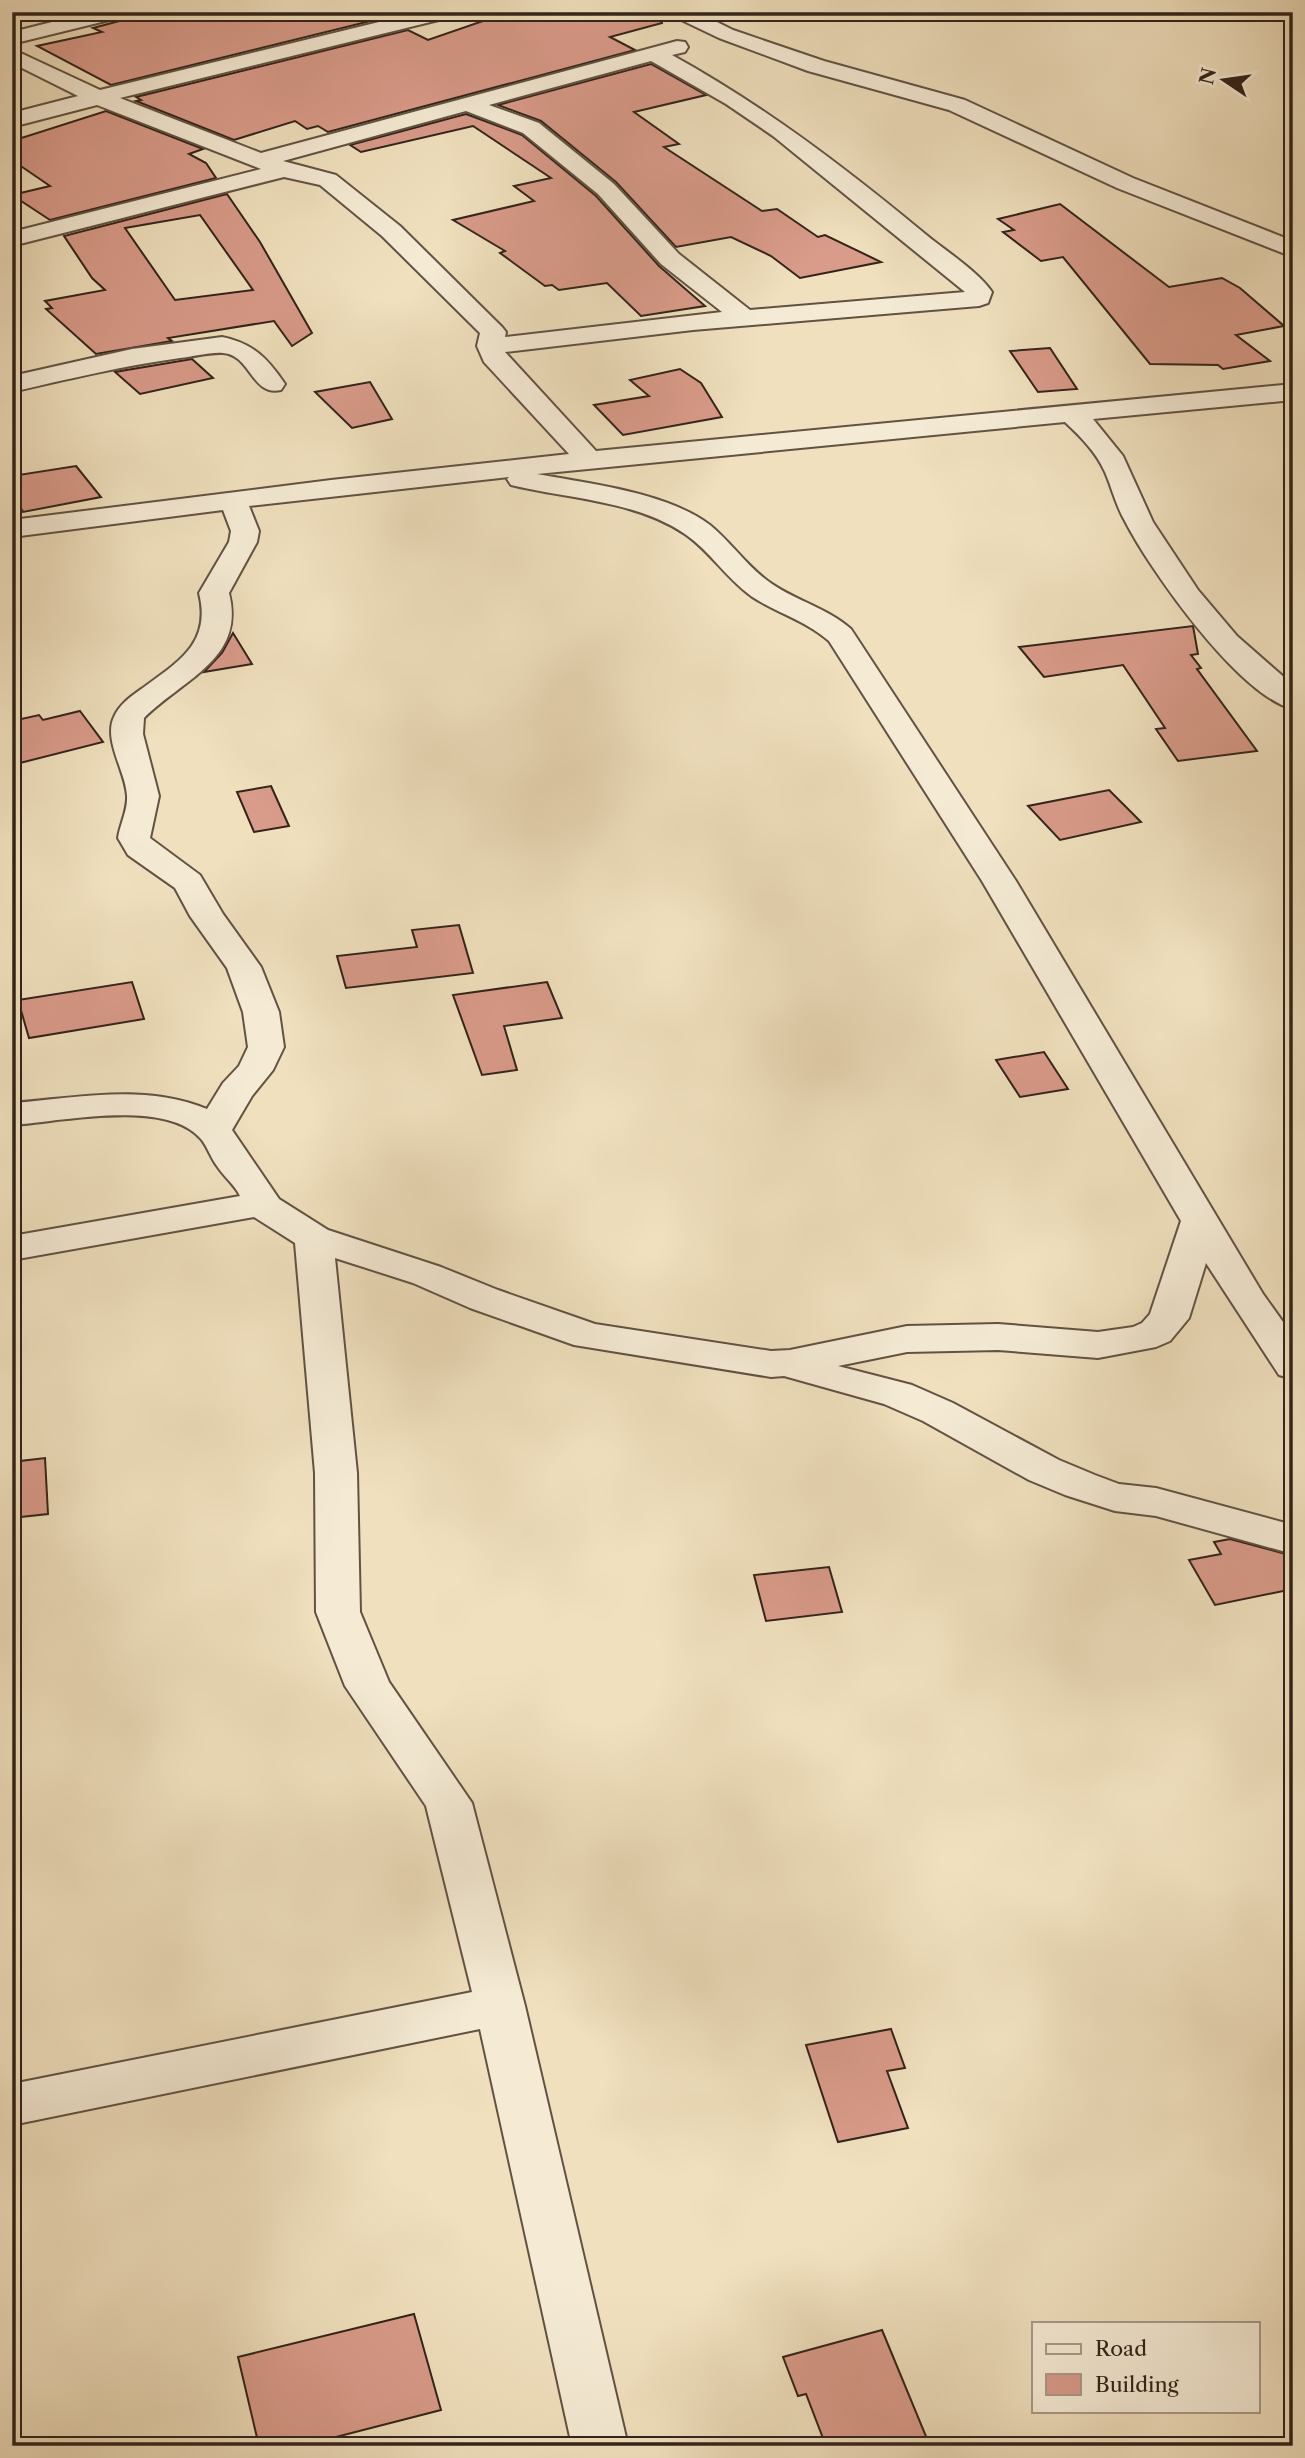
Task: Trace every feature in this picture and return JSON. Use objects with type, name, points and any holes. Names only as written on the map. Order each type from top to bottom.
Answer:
[{"type":"street","points":[[12,38],[119,12]]},
{"type":"street","points":[[12,120],[448,12]]},
{"type":"street","points":[[680,12],[726,34],[816,66],[957,105],[1125,183],[1293,250]]},
{"type":"street","points":[[260,161],[726,34]]},
{"type":"street","points":[[490,346],[745,318],[979,298],[980,292],[780,130],[705,82],[653,53]]},
{"type":"street","points":[[12,55],[97,97],[284,170],[328,180],[391,231],[493,332],[490,346],[493,357],[590,461]]},
{"type":"street","points":[[469,105],[531,128],[606,189],[670,260],[745,318]]},
{"type":"street","points":[[12,239],[284,170]]},
{"type":"street","points":[[12,384],[132,357],[222,345],[248,353],[272,384]]},
{"type":"street","points":[[12,529],[233,500],[590,461],[1293,392]]},
{"type":"street","points":[[1072,414],[1095,435],[1117,469],[1138,520],[1173,578],[1235,650],[1272,686],[1293,700]]},
{"type":"street","points":[[488,472],[646,507],[687,523],[728,556],[767,594],[824,619],[840,635],[999,881],[1245,1296],[1293,1366]]},
{"type":"street","points":[[214,1130],[236,1091],[256,1070],[266,1047],[261,1012],[244,967],[207,916],[188,882],[140,848],[134,838],[144,795],[127,731],[129,717],[139,705],[189,669],[209,645],[219,625],[220,607],[214,593],[243,542],[245,531],[233,500]]},
{"type":"street","points":[[12,1114],[116,1105],[146,1106],[190,1115],[214,1130],[227,1155],[259,1193],[260,1204]]},
{"type":"street","points":[[12,1248],[260,1204],[314,1238],[427,1275],[484,1299],[588,1336],[744,1360],[790,1363],[906,1339],[998,1337],[1098,1345],[1142,1338],[1156,1332],[1169,1318],[1200,1220]]},
{"type":"street","points":[[314,1238],[336,1473],[338,1612],[368,1686],[449,1803],[500,2006],[600,2446]]},
{"type":"street","points":[[790,1363],[806,1371],[898,1394],[938,1412],[1044,1470],[1080,1485],[1115,1497],[1156,1502],[1293,1540]]},
{"type":"street","points":[[12,2105],[500,2006]]},
{"type":"building","points":[[153,12],[391,12],[391,16],[111,85],[37,46],[102,32],[93,28]]},
{"type":"building","points":[[509,12],[661,12],[662,23],[610,37],[635,50],[328,132],[318,126],[307,129],[295,121],[234,140],[136,101],[141,100],[136,97],[408,30],[428,40]]},
{"type":"building","points":[[651,64],[706,95],[634,112],[679,144],[664,147],[762,211],[777,209],[818,237],[825,235],[881,262],[800,278],[771,256],[731,237],[676,247],[616,182],[541,121],[498,105]]},
{"type":"building","points":[[106,111],[203,149],[189,154],[206,163],[216,178],[50,220],[12,195],[50,186],[12,160],[12,141]]},
{"type":"building","points":[[466,114],[522,135],[596,196],[659,266],[705,306],[641,316],[607,283],[559,290],[552,285],[545,286],[500,253],[505,251],[453,220],[534,201],[514,186],[551,178],[473,126],[361,152],[350,145]]},
{"type":"building","points":[[227,194],[260,242],[312,333],[292,346],[274,321],[168,338],[172,341],[96,354],[46,309],[52,308],[45,301],[105,290],[92,278],[64,236]],"holes":[[[200,215],[253,290],[175,300],[125,228]]]},
{"type":"building","points":[[1060,204],[1169,287],[1222,278],[1240,288],[1284,326],[1236,335],[1270,361],[1223,369],[1218,365],[1150,364],[1063,257],[1041,261],[1003,232],[1014,230],[998,219]]},
{"type":"building","points":[[1050,348],[1077,389],[1038,392],[1010,351]]},
{"type":"building","points":[[192,359],[213,378],[140,394],[115,372]]},
{"type":"building","points":[[680,369],[701,383],[722,417],[623,435],[594,405],[649,396],[630,380]]},
{"type":"building","points":[[370,382],[392,419],[352,428],[315,392]]},
{"type":"building","points":[[76,466],[101,497],[23,512],[12,492],[12,476]]},
{"type":"building","points":[[1193,626],[1198,654],[1191,655],[1201,668],[1197,669],[1257,751],[1178,761],[1156,729],[1165,728],[1123,665],[1044,677],[1019,647]]},
{"type":"building","points":[[233,633],[252,664],[204,672],[222,653]]},
{"type":"building","points":[[80,711],[103,742],[12,765],[12,721],[39,715],[43,720]]},
{"type":"building","points":[[271,786],[289,826],[254,832],[237,792]]},
{"type":"building","points":[[1109,790],[1141,822],[1060,840],[1028,806]]},
{"type":"building","points":[[459,925],[473,973],[346,988],[337,956],[417,947],[412,930]]},
{"type":"building","points":[[132,982],[144,1019],[29,1038],[18,1000]]},
{"type":"building","points":[[547,982],[562,1018],[504,1026],[517,1070],[482,1075],[453,995]]},
{"type":"building","points":[[1044,1052],[1068,1089],[1020,1097],[996,1060]]},
{"type":"building","points":[[45,1458],[48,1514],[12,1518],[12,1462]]},
{"type":"building","points":[[1230,1539],[1293,1556],[1293,1589],[1215,1605],[1189,1560],[1221,1554],[1214,1542]]},
{"type":"building","points":[[829,1567],[842,1612],[766,1621],[754,1575]]},
{"type":"building","points":[[891,2029],[905,2068],[887,2071],[908,2128],[838,2142],[806,2045]]},
{"type":"building","points":[[414,2314],[441,2410],[301,2446],[259,2446],[238,2357]]},
{"type":"building","points":[[882,2330],[930,2446],[826,2446],[806,2394],[798,2396],[783,2357]]}]
